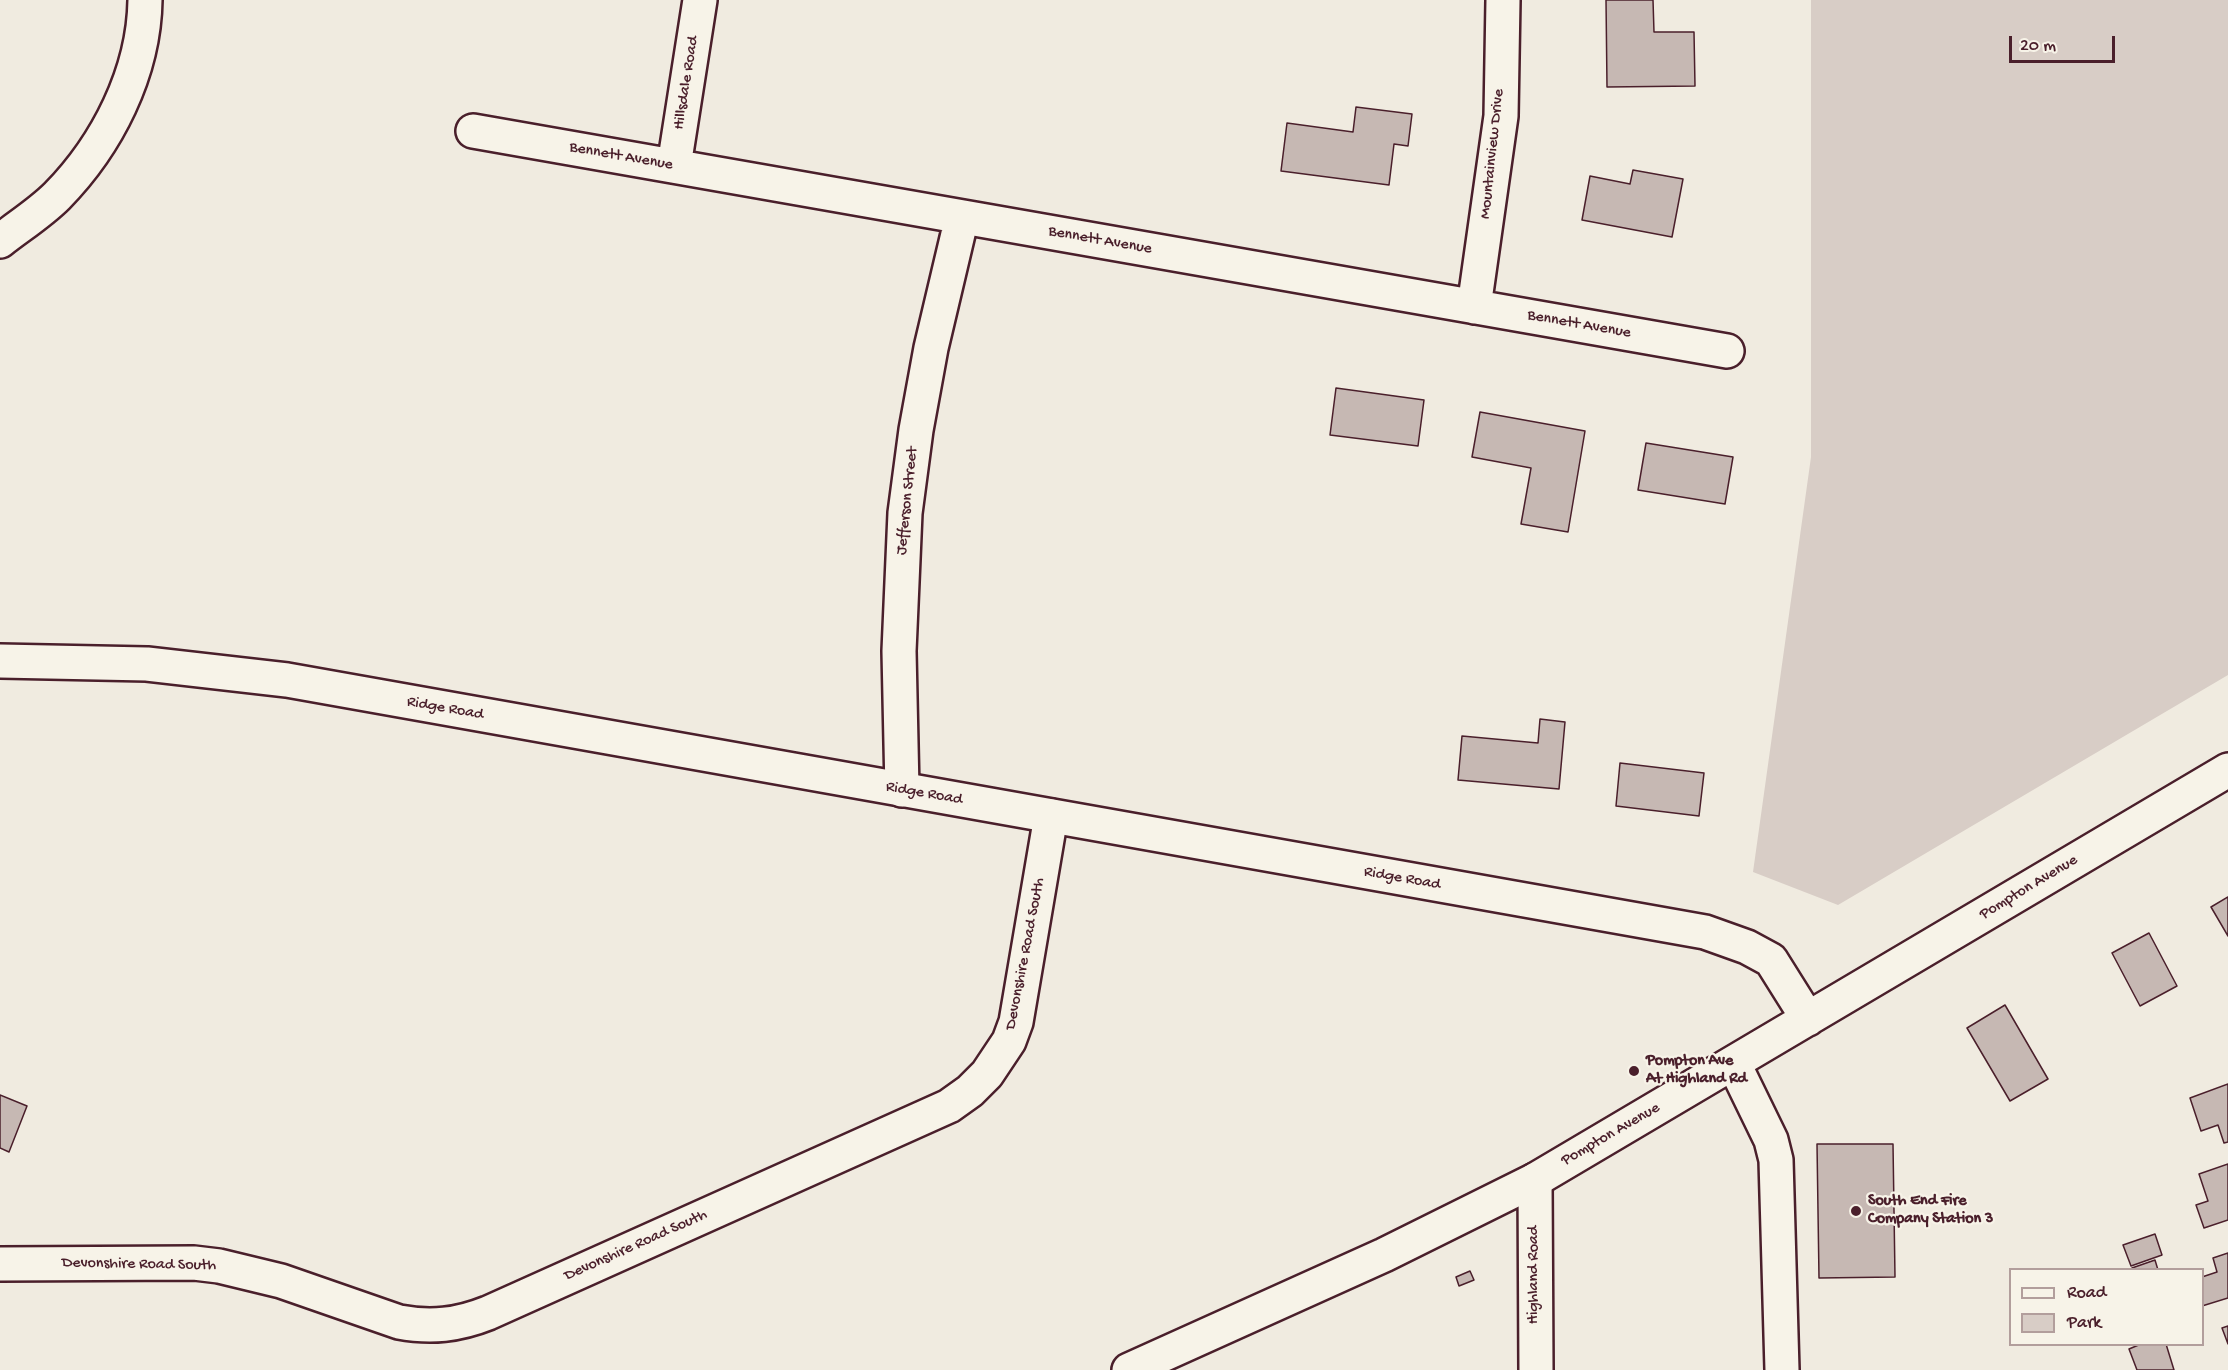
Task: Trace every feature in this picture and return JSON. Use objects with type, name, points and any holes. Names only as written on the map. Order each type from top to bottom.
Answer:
[{"type":"street","points":[[0,241],[56,197],[80,170],[100,141],[117,110],[130,77],[140,43],[145,0]]},
{"type":"street","name":"Hillsdale Road","points":[[674,166],[700,0]]},
{"type":"street","name":"Mountainview Drive","points":[[1474,307],[1500,116],[1503,0]]},
{"type":"street","name":"Bennett Avenue","points":[[473,131],[1727,351]]},
{"type":"street","name":"Jefferson Street","points":[[902,790],[899,651],[905,513],[924,383],[962,217]]},
{"type":"street","name":"Ridge Road","points":[[0,661],[147,664],[287,680],[1705,932],[1747,947],[1770,960],[1808,1019]]},
{"type":"street","name":"Pompton Avenue","points":[[1129,1370],[1384,1255],[1535,1180],[2228,770]]},
{"type":"street","name":"Devonshire Road South","points":[[0,1264],[194,1263],[253,1273],[399,1322],[418,1325],[454,1324],[488,1313],[949,1106],[970,1091],[999,1058],[1016,1022],[1051,816]]},
{"type":"street","points":[[1734,1064],[1771,1140],[1776,1160],[1782,1370]]},
{"type":"street","name":"Highland Road","points":[[1535,1180],[1536,1370]]},
{"type":"green space","points":[[1811,0],[2228,0],[2228,675],[1838,905],[1753,872],[1811,457]]},
{"type":"building","points":[[1606,0],[1653,0],[1654,32],[1694,32],[1695,86],[1607,87]]},
{"type":"building","points":[[1356,107],[1412,114],[1408,146],[1394,144],[1389,185],[1281,171],[1287,123],[1353,132]]},
{"type":"building","points":[[1633,170],[1683,179],[1672,237],[1582,220],[1590,176],[1630,184]]},
{"type":"building","points":[[1336,388],[1424,400],[1418,446],[1330,435]]},
{"type":"building","points":[[1480,412],[1585,431],[1568,532],[1521,524],[1531,468],[1472,457]]},
{"type":"building","points":[[1646,443],[1733,457],[1725,504],[1638,490]]},
{"type":"building","points":[[1540,719],[1565,722],[1559,789],[1458,780],[1462,736],[1538,743]]},
{"type":"building","points":[[1620,763],[1704,773],[1699,816],[1616,806]]},
{"type":"building","points":[[2228,897],[2228,936],[2211,907]]},
{"type":"building","points":[[2149,933],[2177,986],[2140,1006],[2112,953]]},
{"type":"building","points":[[2005,1005],[2048,1079],[2010,1101],[1967,1028]]},
{"type":"building","points":[[2228,1084],[2228,1142],[2224,1143],[2218,1125],[2201,1131],[2190,1098]]},
{"type":"building","points":[[0,1095],[27,1106],[9,1152],[0,1148]]},
{"type":"building","name":"South End Fire Company Station 3","points":[[1817,1144],[1893,1144],[1895,1277],[1819,1278]]},
{"type":"building","points":[[2228,1164],[2228,1220],[2204,1228],[2196,1205],[2208,1201],[2199,1174]]},
{"type":"building","points":[[2155,1234],[2162,1255],[2131,1266],[2123,1245]]},
{"type":"building","points":[[2228,1253],[2228,1298],[2204,1305],[2204,1276],[2217,1272],[2213,1258]]},
{"type":"building","points":[[2155,1260],[2157,1268],[2132,1268]]},
{"type":"building","points":[[1470,1271],[1474,1280],[1459,1286],[1456,1277]]},
{"type":"building","points":[[2228,1326],[2228,1344],[2222,1328]]},
{"type":"building","points":[[2136,1346],[2167,1346],[2174,1370],[2137,1370],[2129,1349]]},
{"type":"place","name":"Pompton Ave At Highland Rd","points":[[1634,1071]]},
{"type":"place","name":"South End Fire Company Station 3","points":[[1856,1211]]}]
